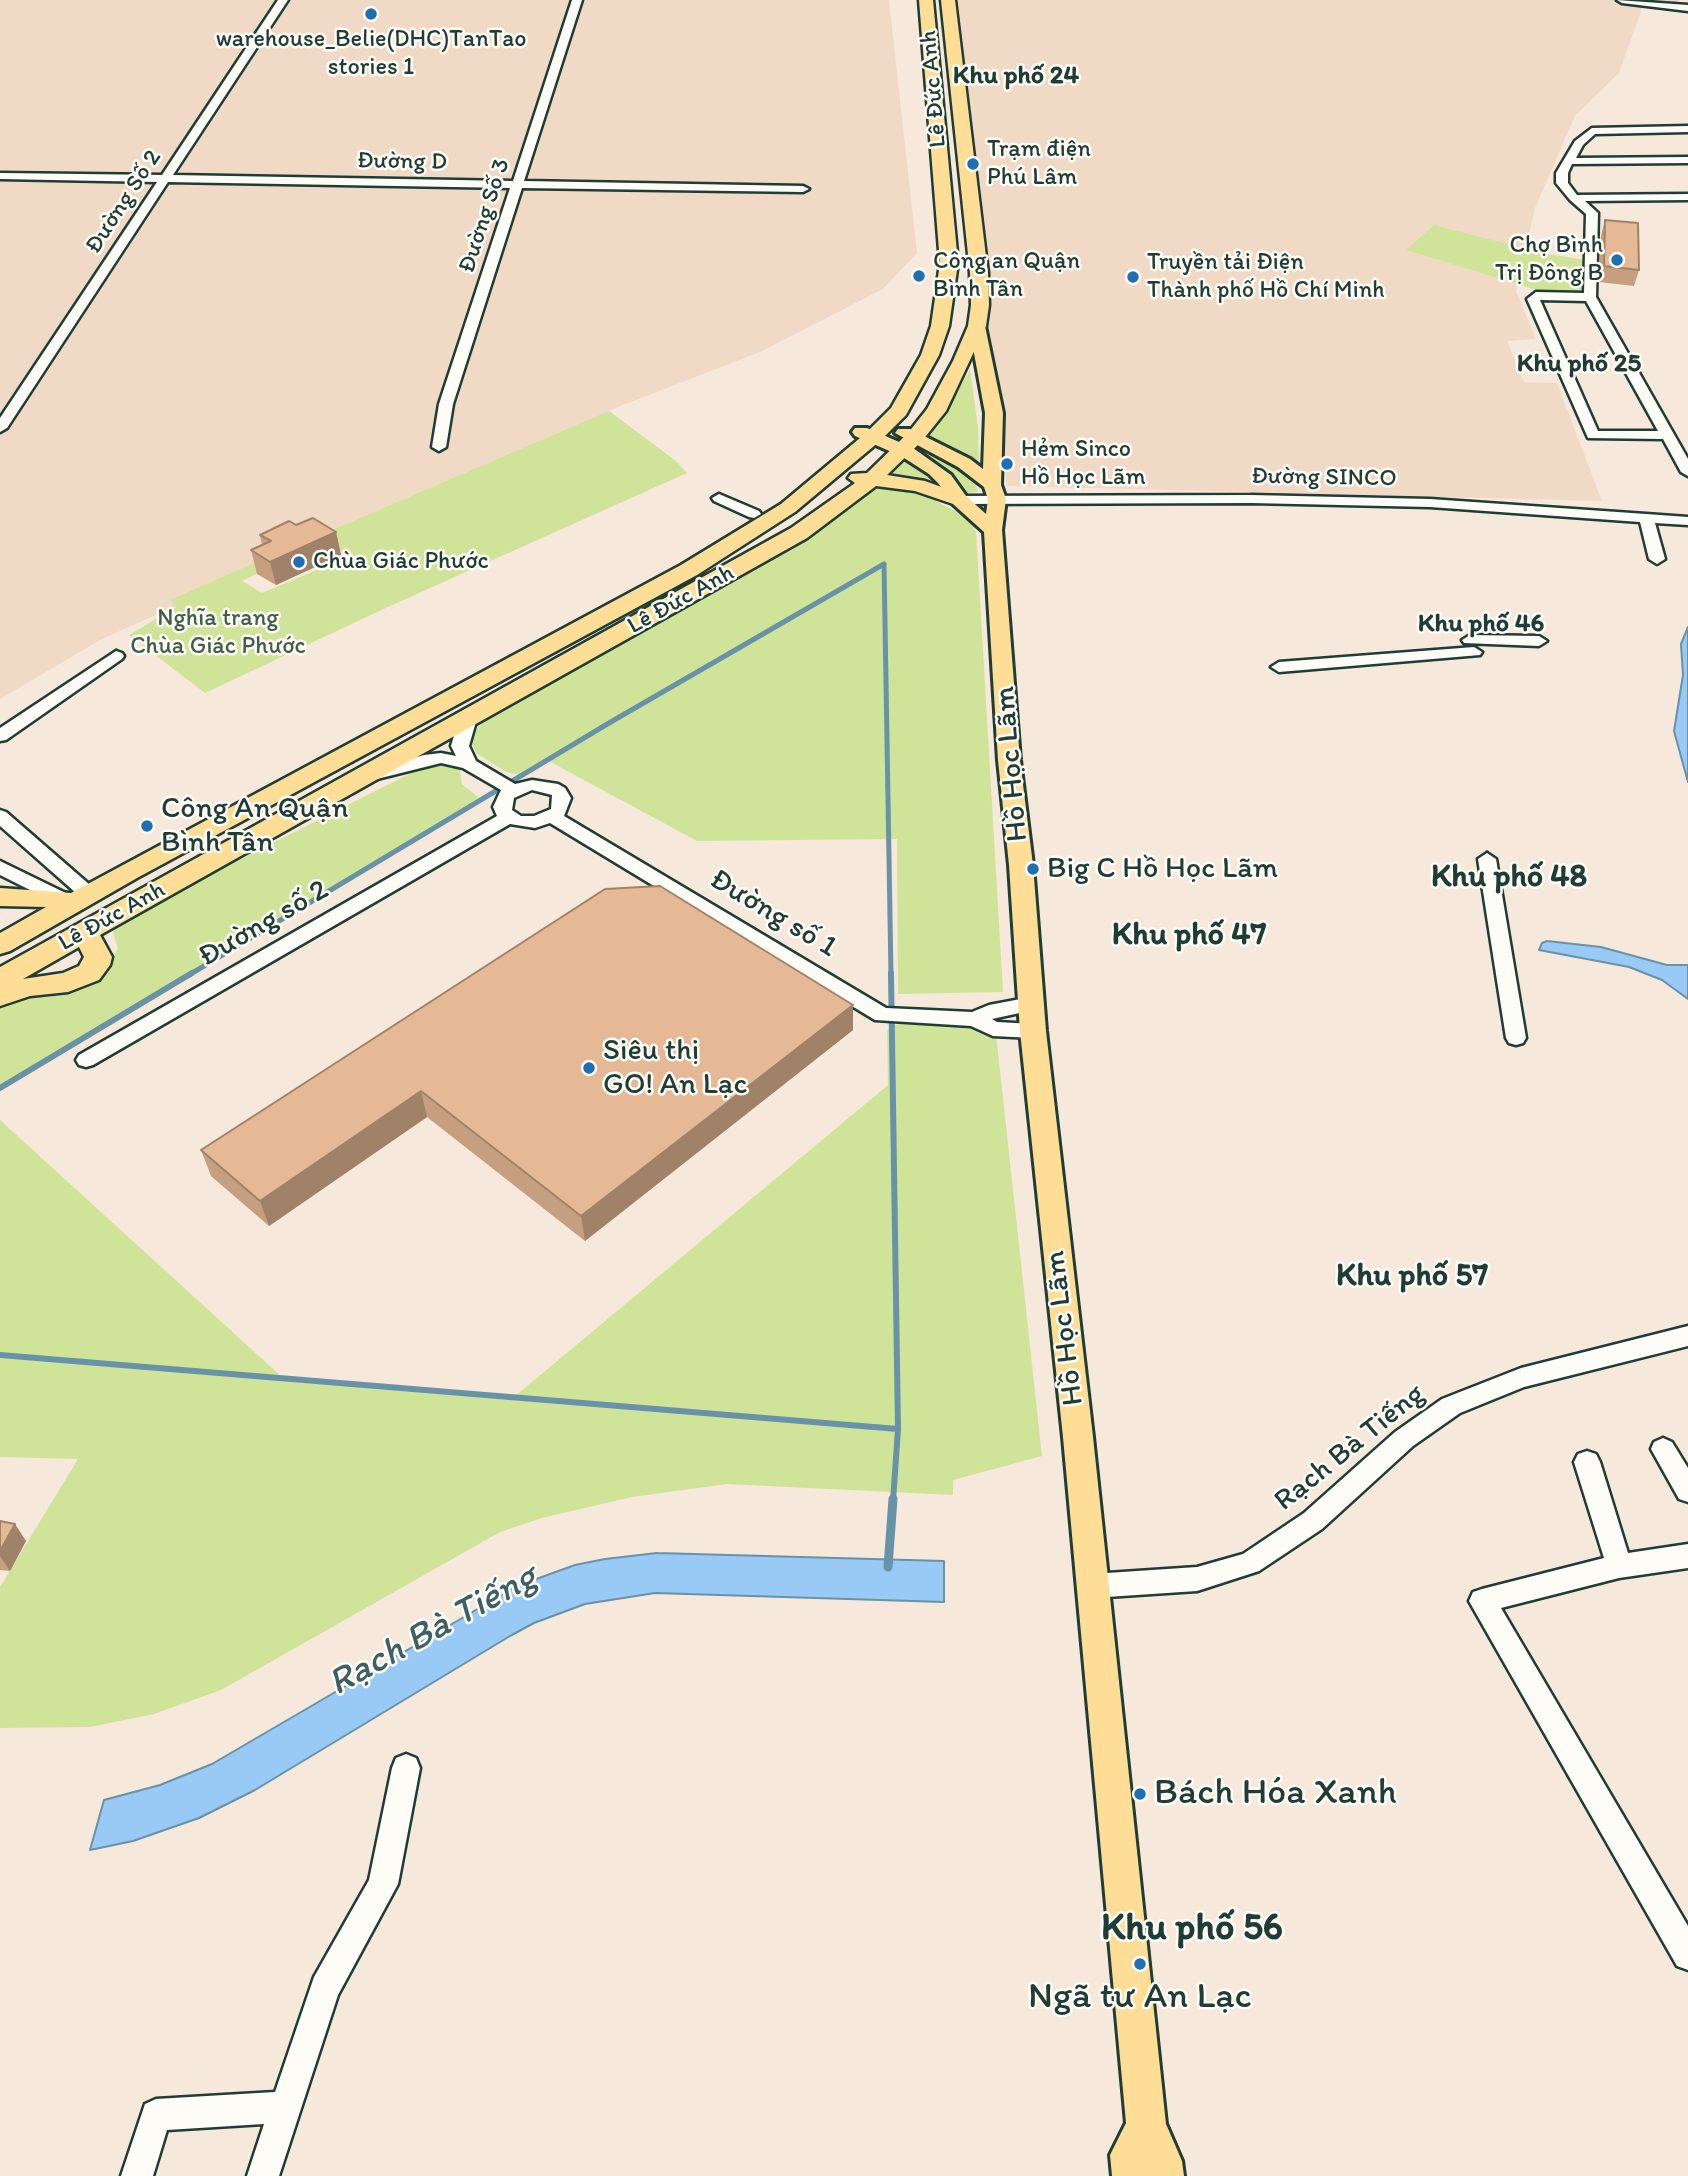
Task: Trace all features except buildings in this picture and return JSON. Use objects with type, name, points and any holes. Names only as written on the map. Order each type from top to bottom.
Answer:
[{"type":"highway","name":"Lê Đức Anh","points":[[914,0],[924,176]]},
{"type":"highway","name":"Lê Đức Anh","points":[[10,949],[82,933],[364,778],[799,534],[863,479],[937,340],[948,272],[926,0]]},
{"type":"highway","name":"Lê Đức Anh","points":[[937,0],[973,321]]},
{"type":"highway","name":"Lê Đức Anh","points":[[323,766],[360,736],[754,514],[803,481],[936,411],[973,321],[979,273],[948,0]]},
{"type":"highway","name":"Lê Đức Anh","points":[[887,435],[888,396],[927,318],[933,284],[929,230]]},
{"type":"highway","name":"Lê Đức Anh","points":[[10,949],[77,897],[128,872],[726,548],[788,508],[887,435]]},
{"type":"highway","name":"Lê Đức Anh","points":[[10,949],[748,552],[863,479]]},
{"type":"highway","points":[[863,479],[918,485],[959,500]]},
{"type":"highway","points":[[0,897],[77,897]]},
{"type":"highway","points":[[0,996],[27,988],[68,982],[89,972],[96,965],[98,957],[93,945],[82,933]]},
{"type":"highway","points":[[0,979],[10,949]]},
{"type":"main road","name":"Hồ Học Lãm","points":[[973,321],[994,413],[993,530],[1009,760],[1021,864],[1032,1018],[1146,2126],[1162,2161],[1164,2176]]},
{"type":"main road","points":[[887,435],[964,463],[994,492]]},
{"type":"main road","points":[[887,435],[946,479],[959,500],[993,530]]},
{"type":"main road","points":[[1132,2176],[1130,2155],[1146,2126]]},
{"type":"street","name":"Đường Số 2","points":[[0,428],[283,0]]},
{"type":"street","name":"Đường Số 3","points":[[439,447],[446,404],[578,0]]},
{"type":"street","points":[[1622,0],[1688,8]]},
{"type":"street","points":[[1688,130],[1592,131],[1579,143],[1562,173],[1562,183],[1574,198],[1592,213],[1590,297],[1688,472]]},
{"type":"street","points":[[1568,161],[1688,160]]},
{"type":"street","name":"Đường D","points":[[0,176],[803,189]]},
{"type":"street","points":[[1574,198],[1688,197]]},
{"type":"street","points":[[1590,297],[1536,296],[1533,299],[1594,435],[1667,435]]},
{"type":"street","name":"Đường SINCO","points":[[959,500],[994,492],[1430,503],[1688,522]]},
{"type":"street","points":[[719,498],[754,514]]},
{"type":"street","points":[[1646,519],[1657,559]]},
{"type":"street","points":[[1279,667],[1539,641]]},
{"type":"street","points":[[0,736],[116,656]]},
{"type":"street","points":[[468,718],[460,746],[469,764]]},
{"type":"street","points":[[364,778],[424,760],[440,758],[469,764],[513,790]]},
{"type":"street","points":[[532,785],[552,788],[559,792],[562,804],[552,816],[535,822],[509,817],[502,807],[506,795],[513,790],[532,785]]},
{"type":"street","points":[[0,816],[77,897]]},
{"type":"street","name":"Đường số 1","points":[[552,816],[882,1015],[975,1019],[993,1029],[1032,1018]]},
{"type":"street","name":"Đường số 2","points":[[86,1060],[509,817]]},
{"type":"street","points":[[1488,859],[1516,1038]]},
{"type":"street","points":[[0,867],[77,897]]},
{"type":"street","name":"Rạch Bà Tiếng","points":[[1093,1593],[1197,1579],[1250,1563],[1312,1521],[1404,1440],[1451,1406],[1496,1385],[1688,1335]]},
{"type":"street","name":"Rạch Bà Tiếng","points":[[1093,1593],[1202,1592],[1249,1578],[1275,1566],[1323,1532],[1415,1448],[1461,1416],[1528,1388],[1688,1348]]},
{"type":"street","points":[[1663,1450],[1688,1491]]},
{"type":"street","points":[[1587,1462],[1619,1566]]},
{"type":"street","points":[[1688,1556],[1619,1566],[1482,1601],[1688,1955]]},
{"type":"street","points":[[264,2176],[325,1988],[383,1884],[407,1768]]},
{"type":"street","points":[[137,2176],[156,2115],[286,2107]]},
{"type":"shaded area","points":[[0,0],[889,0],[917,253],[883,289],[760,352],[623,405],[100,640],[0,699]]},
{"type":"shaded area","points":[[954,0],[1645,0],[1619,73],[1575,116],[1535,208],[1516,291],[1536,339],[1507,341],[1524,382],[1557,383],[1602,501],[1007,486],[981,271]]},
{"type":"shaded area","points":[[1645,0],[1679,0],[1676,4]]},
{"type":"green space","points":[[1434,225],[1547,254],[1586,260],[1586,292],[1543,292],[1406,250]]},
{"type":"green space","points":[[970,370],[978,427],[979,466],[922,435],[950,403]]},
{"type":"green space","name":"Nghĩa trang Chùa Giác Phước","points":[[609,411],[676,461],[687,473],[390,606],[205,693],[129,635],[176,607],[170,600],[265,558],[276,565],[242,581],[262,593],[350,556],[316,537]]},
{"type":"green space","points":[[919,445],[974,477],[978,492],[969,493],[964,490],[958,480],[915,449]]},
{"type":"green space","points":[[901,459],[921,466],[932,475],[941,489],[888,474]]},
{"type":"green space","points":[[879,485],[895,486],[926,496],[965,516],[976,531],[1003,992],[898,994],[897,839],[697,841],[545,759],[519,775],[506,772],[476,753],[469,737],[496,709],[808,539]]},
{"type":"green space","points":[[433,762],[459,765],[462,784],[479,798],[0,1088],[0,1003],[93,980],[118,949],[113,932],[128,916]]},
{"type":"green space","points":[[904,1021],[976,1023],[996,1034],[1042,1456],[953,1480],[953,1495],[727,1484],[632,1497],[542,1518],[500,1532],[221,1690],[154,1714],[90,1727],[0,1728],[0,1587],[78,1459],[0,1457],[0,1120],[283,1378],[514,1397],[888,1085],[887,1030]]},
{"type":"water","points":[[1688,627],[1688,782],[1674,731],[1683,675],[1681,644]]},
{"type":"water","points":[[1547,941],[1601,947],[1667,965],[1688,965],[1688,999],[1662,980],[1629,967],[1539,950],[1542,943]]},
{"type":"water","name":"Rạch Bà Tiếng","points":[[657,1553],[944,1561],[944,1602],[655,1593],[585,1604],[534,1623],[510,1636],[255,1790],[199,1818],[133,1841],[90,1850],[104,1800],[160,1785],[212,1764],[517,1586],[575,1565]]},
{"type":"waterway","points":[[189,975],[609,723],[884,564],[891,975]]},
{"type":"waterway","points":[[0,1088],[192,973]]},
{"type":"waterway","points":[[891,973],[898,1429]]},
{"type":"waterway","points":[[0,1355],[898,1429]]},
{"type":"waterway","points":[[893,1501],[898,1429]]},
{"type":"waterway","points":[[888,1567],[893,1499]]},
{"type":"place","name":"warehouse_Belie(DHC)TanTao stories 1","points":[[371,14]]},
{"type":"place","name":"Trạm điện Phú Lâm","points":[[973,164]]},
{"type":"place","name":"Chợ Bình Trị Đông B","points":[[1617,260]]},
{"type":"place","name":"Công an Quận Bình Tân","points":[[919,276]]},
{"type":"place","name":"Truyền tải Điện Thành phố Hồ Chí Minh","points":[[1133,277]]},
{"type":"place","name":"Hẻm Sinco Hồ Học Lãm","points":[[1007,464]]},
{"type":"place","name":"Chùa Giác Phước","points":[[299,562]]},
{"type":"place","name":"Công An Quận Bình Tân","points":[[147,826]]},
{"type":"place","name":"Big C Hồ Học Lãm","points":[[1033,869]]},
{"type":"place","name":"Siêu thị GO! An Lạc","points":[[589,1068]]},
{"type":"place","name":"Bách Hóa Xanh","points":[[1140,1794]]},
{"type":"place","name":"Ngã tư An Lạc","points":[[1140,1964]]},
{"type":"district","name":"Khu phố 24","points":[[1016,76]]},
{"type":"district","name":"Khu phố 25","points":[[1579,364]]},
{"type":"district","name":"Khu phố 46","points":[[1481,624]]},
{"type":"district","name":"Khu phố 48","points":[[1509,878]]},
{"type":"district","name":"Khu phố 47","points":[[1189,936]]},
{"type":"district","name":"Khu phố 57","points":[[1412,1277]]},
{"type":"district","name":"Khu phố 56","points":[[1192,1929]]}]
